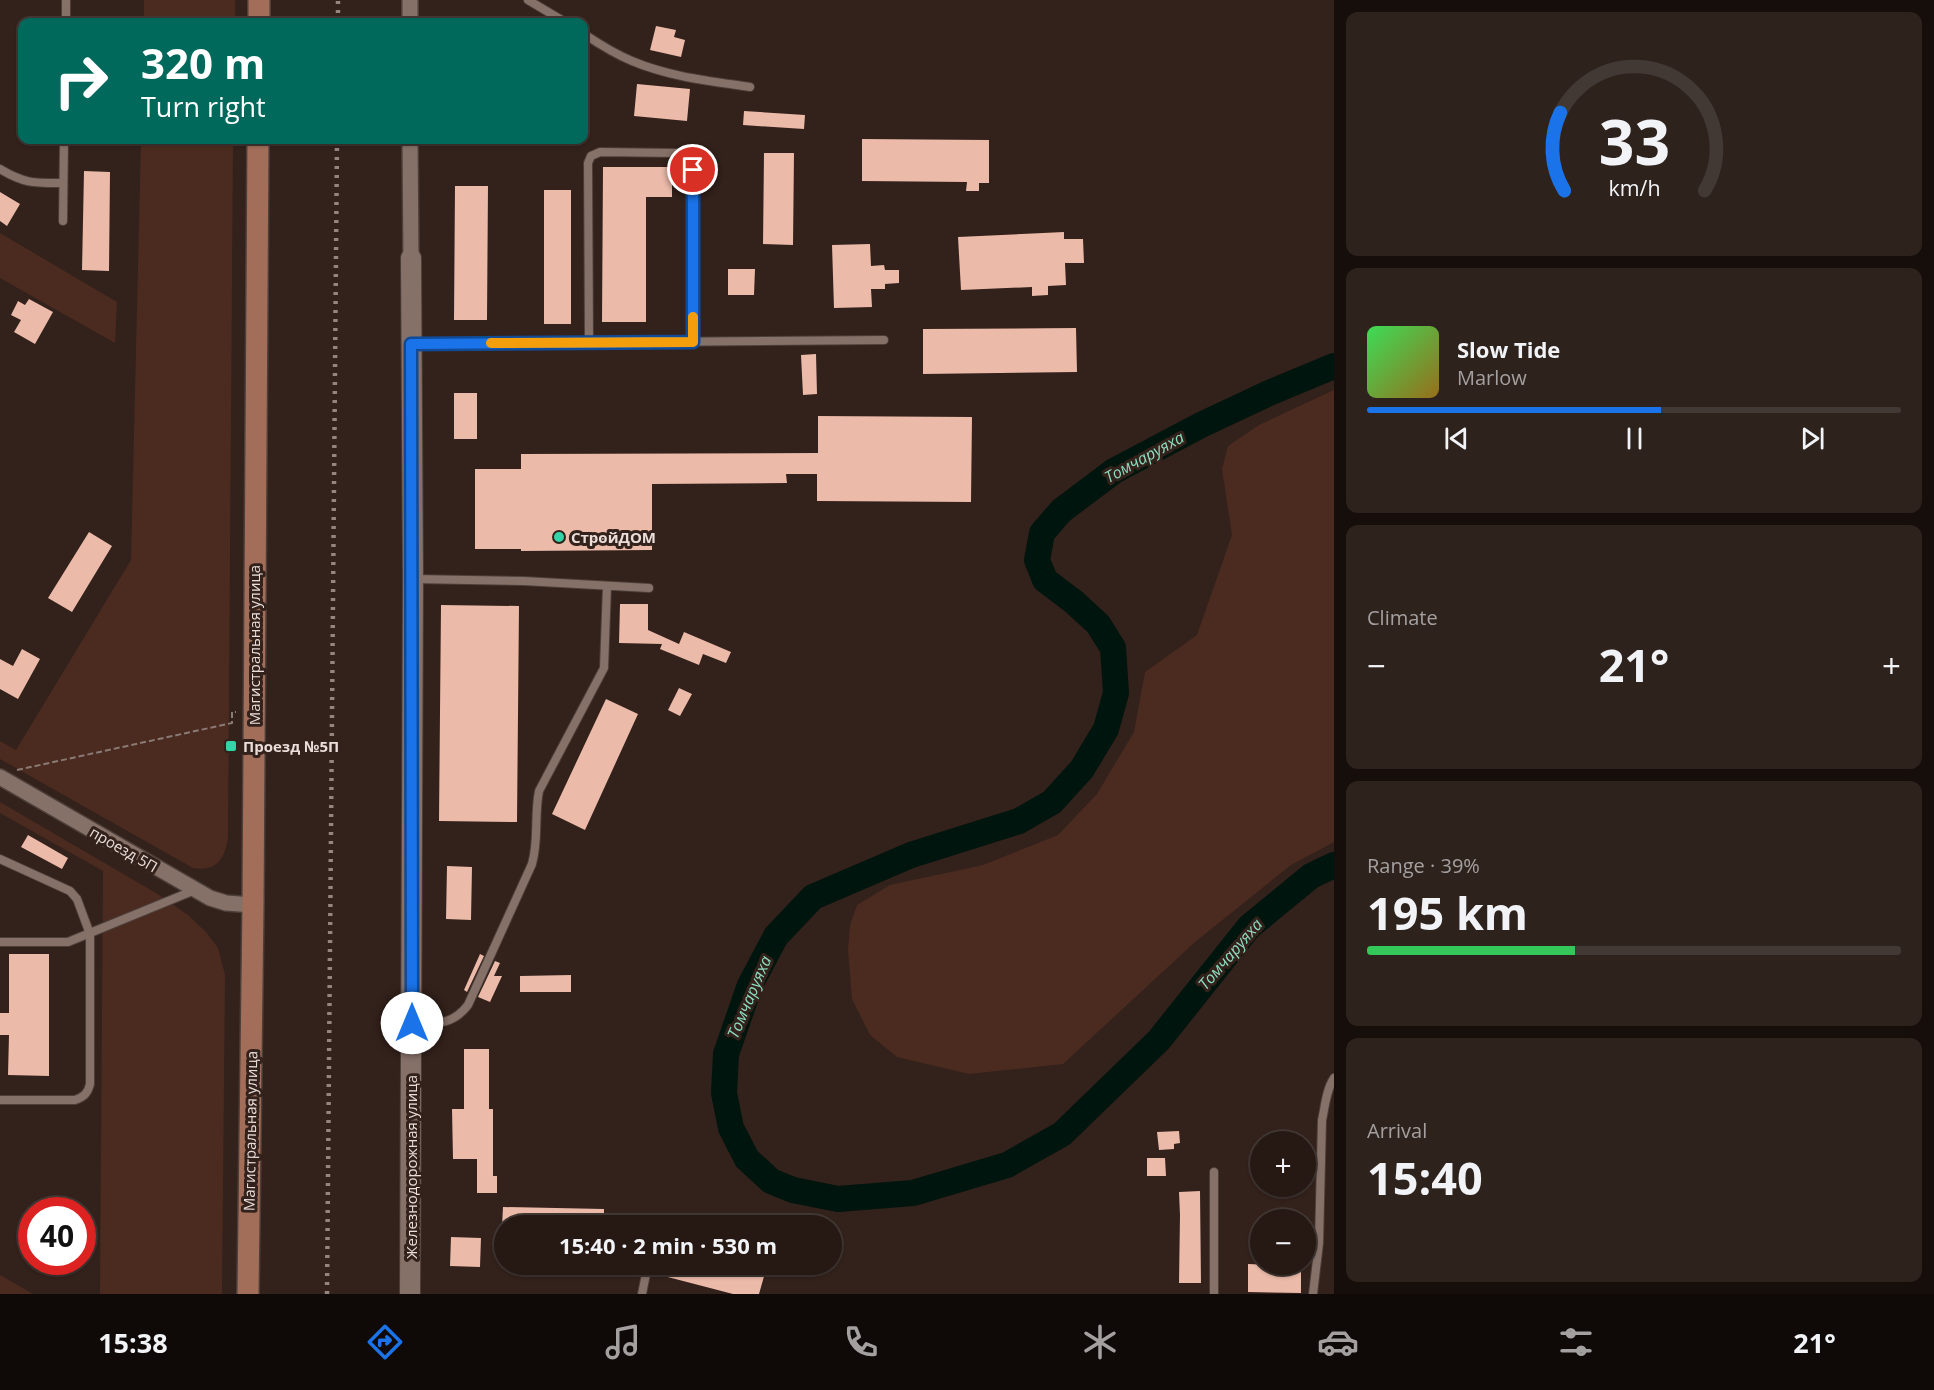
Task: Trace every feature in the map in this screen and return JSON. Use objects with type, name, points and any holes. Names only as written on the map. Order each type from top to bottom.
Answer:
[{"type":"main road","points":[[259,0],[259,18]]},
{"type":"main road","name":"Магистральная улица","points":[[248,1294],[258,144]]},
{"type":"street","points":[[410,0],[410,18]]},
{"type":"street","name":"Железнодорожная улица","points":[[410,144],[413,579],[410,1294]]},
{"type":"street","name":"проезд 5П","points":[[6,774],[210,898],[226,903],[253,905]]},
{"type":"lane","points":[[66,0],[66,18]]},
{"type":"lane","points":[[528,0],[558,18]]},
{"type":"lane","points":[[588,36],[631,61],[657,70],[685,77],[750,87]]},
{"type":"lane","points":[[63,221],[64,144]]},
{"type":"lane","points":[[589,343],[588,163],[591,156],[600,152],[678,153],[686,156],[690,161],[693,170],[693,342]]},
{"type":"lane","points":[[0,169],[22,181],[63,183]]},
{"type":"lane","points":[[411,344],[884,340]]},
{"type":"lane","points":[[413,579],[524,581],[649,588]]},
{"type":"lane","points":[[412,1023],[447,1022],[468,1005],[532,864],[535,852],[539,792],[604,668],[607,586]]},
{"type":"lane","points":[[0,859],[70,891],[77,899],[90,934],[90,1084],[88,1092],[82,1098],[75,1100],[0,1100]]},
{"type":"lane","points":[[0,942],[68,942],[196,890]]},
{"type":"lane","points":[[1313,1294],[1319,1243],[1322,1120],[1334,1078]]},
{"type":"lane","points":[[1214,1172],[1214,1294]]},
{"type":"lane","points":[[642,1294],[646,1275]]},
{"type":"path","points":[[6,774],[232,723],[232,712]]},
{"type":"shaded area","points":[[144,0],[235,0],[235,18],[144,18]]},
{"type":"shaded area","points":[[141,144],[233,144],[228,837],[225,851],[219,862],[209,868],[193,868],[0,759],[0,741],[16,750],[131,560]]},
{"type":"shaded area","points":[[0,233],[117,302],[115,343],[0,278]]},
{"type":"shaded area","points":[[1334,390],[1334,842],[1291,865],[1195,942],[1063,1064],[969,1074],[897,1057],[870,1035],[852,999],[848,950],[850,925],[857,905],[890,885],[983,865],[1058,835],[1097,794],[1134,732],[1145,672],[1197,635],[1232,535],[1222,469],[1228,446],[1259,425]]},
{"type":"shaded area","points":[[0,802],[156,893],[188,915],[206,932],[218,948],[225,975],[222,1294],[100,1294],[103,871],[0,813]]},
{"type":"shaded area","points":[[0,1275],[33,1294],[0,1294]]},
{"type":"building","points":[[656,26],[676,30],[674,37],[685,40],[681,57],[650,50]]},
{"type":"building","points":[[637,84],[690,89],[687,121],[634,116]]},
{"type":"building","points":[[744,111],[805,115],[804,129],[743,125]]},
{"type":"building","points":[[862,139],[989,140],[989,183],[979,183],[979,191],[966,191],[967,182],[862,181]]},
{"type":"building","points":[[764,153],[794,153],[793,245],[763,244]]},
{"type":"building","points":[[603,167],[672,167],[672,197],[646,197],[646,322],[602,322]]},
{"type":"building","points":[[84,171],[110,172],[109,271],[82,270]]},
{"type":"building","points":[[455,186],[488,186],[487,320],[454,320]]},
{"type":"building","points":[[544,190],[571,190],[571,324],[544,324]]},
{"type":"building","points":[[0,192],[20,204],[7,226],[0,221]]},
{"type":"building","points":[[1064,232],[1064,239],[1083,239],[1084,263],[1065,263],[1066,285],[1048,286],[1048,295],[1032,296],[1032,287],[961,290],[958,237]]},
{"type":"building","points":[[870,244],[871,266],[884,265],[885,270],[899,270],[899,283],[885,284],[885,289],[871,289],[872,307],[834,308],[832,245]]},
{"type":"building","points":[[728,269],[755,269],[754,295],[728,295]]},
{"type":"building","points":[[29,299],[53,312],[35,344],[14,332],[21,320],[11,315],[18,301],[25,305]]},
{"type":"building","points":[[1076,328],[1077,372],[923,374],[923,329]]},
{"type":"building","points":[[816,354],[817,394],[803,395],[801,355]]},
{"type":"building","points":[[454,393],[477,393],[477,439],[454,439]]},
{"type":"building","points":[[818,416],[972,417],[971,502],[817,501],[817,474],[786,474],[787,483],[652,484],[652,550],[475,549],[475,469],[521,469],[521,454],[818,453]]},
{"type":"building","points":[[89,532],[112,546],[72,612],[48,598]]},
{"type":"building","points":[[620,604],[648,604],[648,630],[679,644],[684,632],[731,652],[726,663],[703,654],[699,665],[660,649],[662,644],[619,643]]},
{"type":"building","points":[[441,605],[519,606],[517,822],[439,821]]},
{"type":"building","points":[[22,649],[40,659],[18,699],[0,689],[0,659],[13,666]]},
{"type":"building","points":[[679,688],[692,694],[680,716],[668,710]]},
{"type":"building","points":[[606,699],[638,714],[585,830],[552,814]]},
{"type":"building","points":[[28,835],[68,858],[62,869],[21,847]]},
{"type":"building","points":[[447,866],[472,867],[471,920],[446,919]]},
{"type":"building","points":[[9,954],[49,954],[49,1076],[8,1075],[9,1035],[0,1035],[0,1013],[9,1013]]},
{"type":"building","points":[[480,954],[484,956],[467,992],[464,990]]},
{"type":"building","points":[[495,961],[500,963],[494,976],[502,976],[490,1002],[478,997]]},
{"type":"building","points":[[571,975],[571,992],[520,992],[520,976]]},
{"type":"building","points":[[464,1049],[489,1049],[489,1109],[493,1109],[493,1176],[497,1176],[497,1193],[477,1193],[477,1159],[453,1159],[452,1109],[464,1109]]},
{"type":"building","points":[[1179,1131],[1180,1143],[1174,1144],[1174,1149],[1159,1150],[1157,1132]]},
{"type":"building","points":[[1147,1158],[1165,1158],[1166,1176],[1147,1176]]},
{"type":"building","points":[[1200,1191],[1201,1283],[1179,1283],[1179,1192]]},
{"type":"building","points":[[503,1207],[604,1209],[604,1213],[631,1214],[631,1215],[503,1215]]},
{"type":"building","points":[[451,1237],[481,1238],[480,1267],[450,1266]]},
{"type":"building","points":[[1248,1264],[1250,1264],[1250,1275],[1301,1275],[1301,1293],[1248,1292]]},
{"type":"building","points":[[660,1275],[764,1275],[759,1294],[733,1294]]},
{"type":"waterway","name":"Томчаруяха","points":[[1334,366],[1201,425],[1114,471],[1061,511],[1042,533],[1037,560],[1045,580],[1098,624],[1113,648],[1116,693],[1106,729],[1082,769],[1052,802],[1019,821],[911,855],[813,897],[776,936],[750,985],[726,1054],[724,1093],[731,1128],[747,1159],[771,1181],[793,1190],[838,1199],[913,1193],[1007,1165],[1062,1134],[1159,1040],[1249,927],[1311,876],[1334,865]]},
{"type":"railway","points":[[338,0],[338,18]]},
{"type":"railway","points":[[327,1294],[337,144]]},
{"type":"slow traffic","points":[[491,343],[693,342],[693,317]]},
{"type":"place","name":"СтройДОМ","points":[[559,537]]},
{"type":"place","name":"Проезд №5П","points":[[231,746]]},
{"type":"route","points":[[412,1023],[411,344],[693,342],[693,170]]}]
